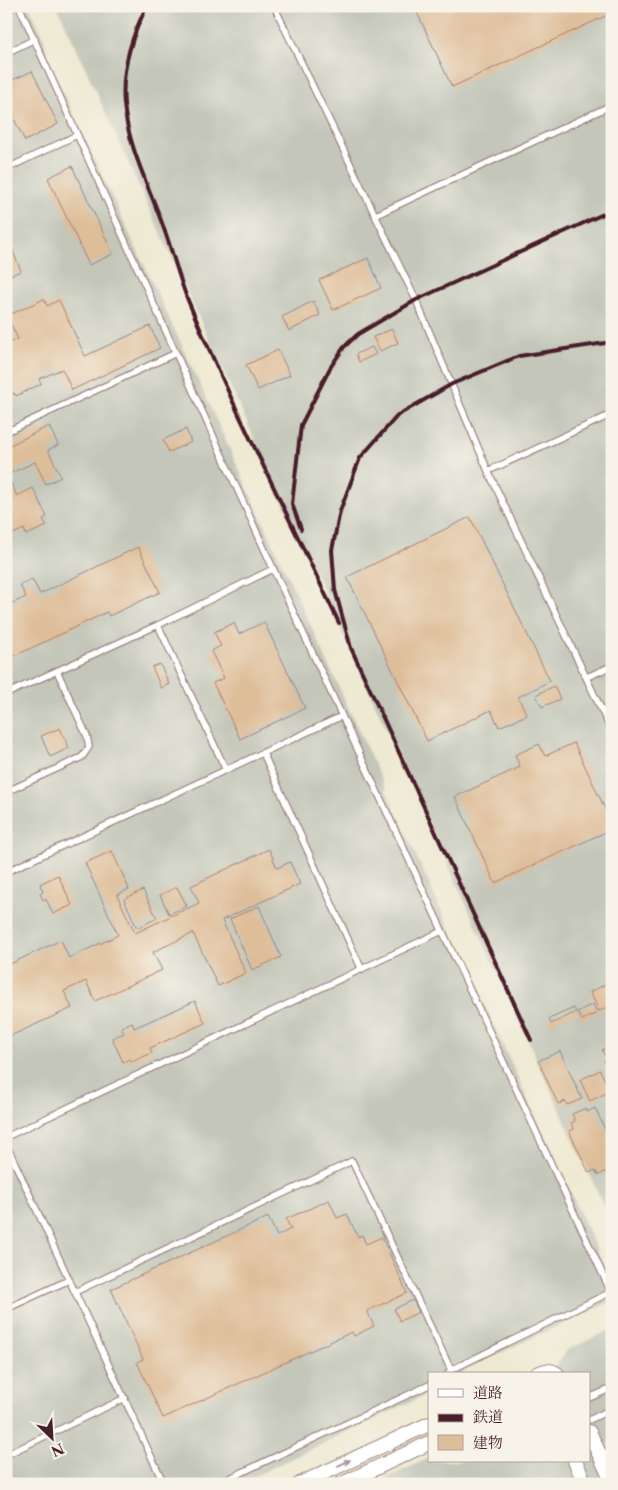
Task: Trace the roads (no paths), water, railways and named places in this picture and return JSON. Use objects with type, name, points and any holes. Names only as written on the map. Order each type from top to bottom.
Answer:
[{"type":"street","points":[[300,1484],[428,1424]]},
{"type":"street","points":[[590,1434],[612,1481]]},
{"type":"street","points":[[342,1484],[428,1443]]},
{"type":"street","points":[[575,1462],[586,1484]]},
{"type":"lane","points":[[19,6],[273,569],[611,1292],[450,1372],[352,1161],[75,1292]]},
{"type":"lane","points":[[274,6],[416,300],[488,471],[612,732]]},
{"type":"lane","points":[[6,53],[35,39]]},
{"type":"lane","points":[[376,215],[612,105]]},
{"type":"lane","points":[[6,169],[78,135]]},
{"type":"lane","points":[[6,432],[176,353]]},
{"type":"lane","points":[[488,471],[612,414]]},
{"type":"lane","points":[[6,694],[158,625],[273,569]]},
{"type":"lane","points":[[158,625],[226,770]]},
{"type":"lane","points":[[587,677],[612,666]]},
{"type":"lane","points":[[6,792],[82,757],[89,747],[87,736],[57,671]]},
{"type":"lane","points":[[6,872],[342,716]]},
{"type":"lane","points":[[263,753],[362,970]]},
{"type":"lane","points":[[6,1137],[442,931]]},
{"type":"lane","points":[[6,1144],[164,1484]]},
{"type":"lane","points":[[6,1309],[70,1280]]},
{"type":"lane","points":[[218,1484],[428,1385]]},
{"type":"lane","points":[[590,1398],[612,1388]]},
{"type":"lane","points":[[6,1455],[125,1398]]},
{"type":"lane","points":[[590,1420],[612,1409]]},
{"type":"railway","points":[[147,6],[132,41],[124,78],[123,91],[126,120],[134,151],[166,235],[187,298],[242,421],[339,623]]},
{"type":"railway","points":[[301,529],[292,504],[301,425],[330,368],[344,347],[358,334],[416,300],[612,210]]},
{"type":"railway","points":[[531,1040],[351,648],[335,590],[332,550],[340,511],[360,458],[398,415],[452,384],[519,356],[612,342]]}]
